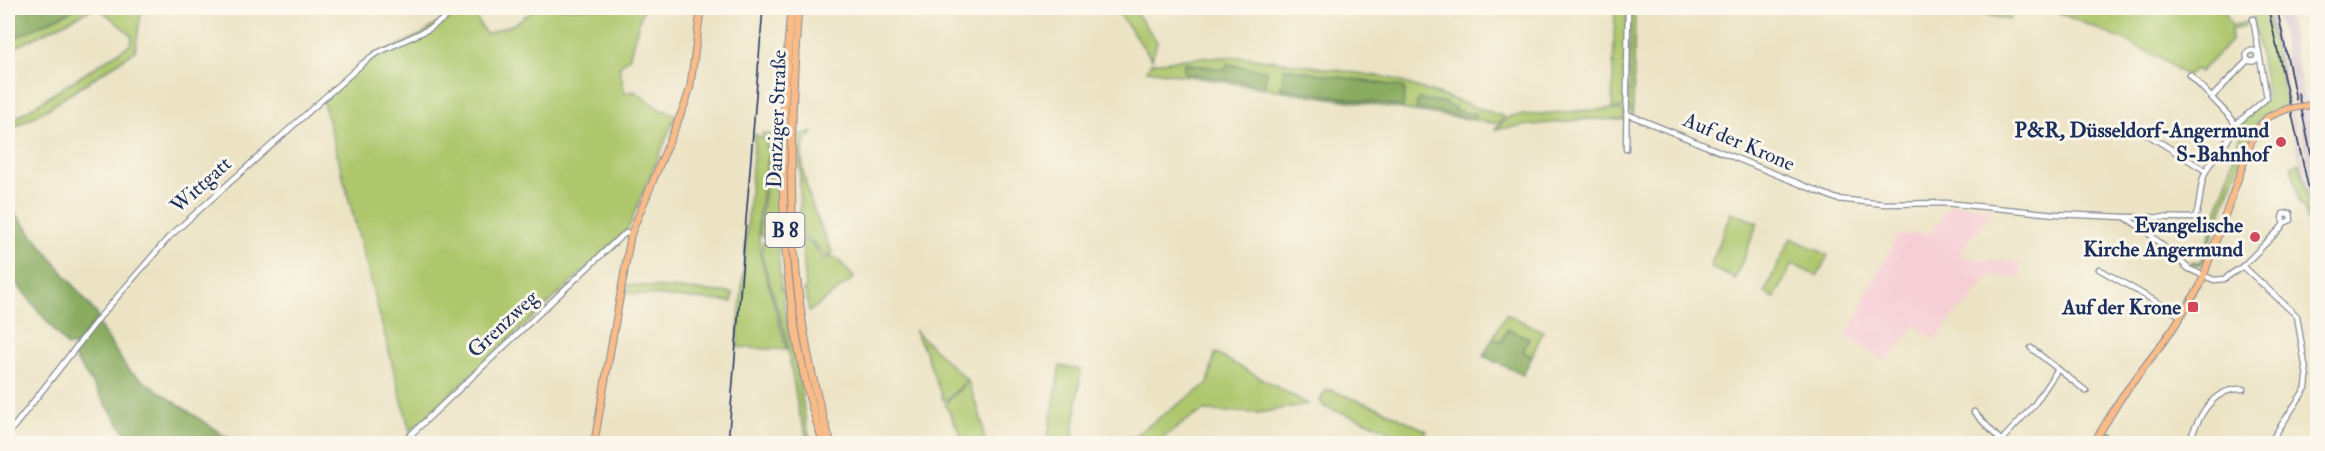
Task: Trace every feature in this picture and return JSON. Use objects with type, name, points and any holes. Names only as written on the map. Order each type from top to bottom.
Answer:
[{"type":"highway","name":"Danziger Straße","points":[[791,8],[784,108],[788,268],[801,361],[824,444]]},
{"type":"highway","name":"Danziger Straße","points":[[798,8],[790,165],[795,278],[808,361],[831,444]]},
{"type":"main road","points":[[594,444],[631,234],[685,104],[701,8]]},
{"type":"main road","points":[[2093,444],[2121,398],[2181,316],[2204,276],[2255,131],[2268,117],[2287,109],[2314,104]]},
{"type":"street","name":"Wittgatt","points":[[8,434],[126,286],[182,224],[362,64],[385,49],[429,29],[459,8]]},
{"type":"street","points":[[1626,149],[1629,8]]},
{"type":"street","points":[[2142,131],[2206,171],[2235,125],[2267,98],[2253,19]]},
{"type":"street","points":[[2212,97],[2248,60],[2247,55],[2250,51],[2255,51],[2259,56]]},
{"type":"street","points":[[2248,60],[2255,62],[2259,56]]},
{"type":"street","points":[[2190,75],[2235,125]]},
{"type":"street","name":"Auf der Krone","points":[[1627,114],[1837,199],[1885,204],[1945,203],[2055,214],[2194,218],[2200,186],[2206,171]]},
{"type":"street","points":[[2125,217],[2147,232],[2188,269],[2214,280],[2221,280],[2243,266],[2284,223]]},
{"type":"street","points":[[2147,232],[2146,223],[2150,217]]},
{"type":"street","name":"Grenzweg","points":[[400,444],[619,238],[626,233],[631,234]]},
{"type":"street","points":[[2243,266],[2260,284],[2296,314],[2307,377],[2302,394],[2269,444]]},
{"type":"street","points":[[2099,269],[2181,316]]},
{"type":"street","points":[[2031,348],[2086,391]]},
{"type":"street","points":[[1974,412],[2001,442],[2034,405],[2058,369]]},
{"type":"street","points":[[2188,444],[2195,427],[2212,400],[2226,392],[2243,389]]},
{"type":"street","points":[[2105,437],[2105,444]]},
{"type":"shaded area","points":[[2266,8],[2270,8],[2317,224],[2317,239]]},
{"type":"shaded area","points":[[2276,8],[2286,8],[2305,103],[2311,109],[2317,138],[2317,210]]},
{"type":"shaded area","points":[[1951,204],[1993,208],[1961,253],[1962,257],[2022,263],[2020,279],[1989,275],[1966,307],[1960,308],[1935,340],[1915,325],[1886,363],[1845,335],[1861,310],[1859,308],[1898,235],[1930,233]]},
{"type":"green space","points":[[8,8],[77,8],[8,41]]},
{"type":"green space","points":[[77,8],[94,8],[8,51],[8,41]]},
{"type":"green space","points":[[99,8],[142,8],[135,51],[46,110],[8,131],[8,123],[131,44],[132,36]]},
{"type":"green space","points":[[460,8],[470,8],[486,34],[514,24],[537,8],[643,8],[629,58],[619,67],[625,93],[634,91],[664,112],[665,110],[676,115],[627,231],[410,431],[323,101],[370,59],[420,35]]},
{"type":"green space","points":[[1115,8],[1133,8],[1157,42],[1152,59]]},
{"type":"green space","points":[[1615,8],[1627,8],[1626,106],[1624,108],[1612,108]]},
{"type":"green space","points":[[1630,8],[1635,8],[1633,115],[1629,109]]},
{"type":"green space","points":[[1956,8],[2015,8],[2009,20]]},
{"type":"green space","points":[[2048,8],[2223,8],[2232,26],[2252,20],[2244,27],[2231,30],[2231,41],[2200,72],[2195,69],[2187,76],[2137,46]]},
{"type":"green space","points":[[2250,8],[2266,8],[2287,105],[2264,115],[2252,128],[2204,261],[2194,265],[2190,263],[2199,262],[2203,258],[2241,133],[2243,125],[2239,121],[2268,98]]},
{"type":"green space","points":[[1203,57],[1245,57],[1390,78],[1505,117],[1498,124],[1147,70],[1151,63]],"holes":[[[1185,63],[1225,70],[1228,64],[1267,72],[1264,85],[1184,73]],[[1283,80],[1366,80],[1403,88],[1402,91],[1281,88]]]},
{"type":"green space","points":[[1184,63],[1225,70],[1227,64],[1267,71],[1265,85],[1184,73]]},
{"type":"green space","points":[[1284,68],[1403,87],[1405,91],[1403,107],[1281,88]]},
{"type":"green space","points":[[1418,99],[1447,103],[1455,107],[1454,110],[1476,114],[1474,118],[1416,109]]},
{"type":"green space","points":[[1607,109],[1625,111],[1624,120],[1589,119],[1495,129],[1510,116]]},
{"type":"green space","points":[[762,133],[777,135],[776,229],[782,236],[766,238],[760,234],[759,229],[770,153]]},
{"type":"green space","points":[[814,133],[805,142],[802,155],[803,172],[814,210],[833,253],[830,257],[807,238],[796,235],[795,232],[800,230],[800,134]]},
{"type":"green space","points":[[755,134],[764,140],[769,152],[758,220],[760,254],[787,350],[737,347]]},
{"type":"green space","points":[[2300,163],[2317,239],[2317,259],[2304,207],[2299,202],[2291,165]]},
{"type":"green space","points":[[8,204],[99,317],[75,346],[67,346],[8,273]]},
{"type":"green space","points":[[1731,212],[1758,223],[1735,279],[1710,267]]},
{"type":"green space","points":[[795,237],[810,242],[823,258],[837,258],[854,278],[809,312],[806,294],[803,290],[806,288],[802,244],[796,243]]},
{"type":"green space","points":[[1791,238],[1828,255],[1817,276],[1792,264],[1775,298],[1764,293]]},
{"type":"green space","points":[[782,239],[778,247],[781,289],[785,291],[786,296],[783,299],[785,311],[812,443],[809,443],[799,413],[785,334],[761,254],[763,243]]},
{"type":"green space","points":[[628,285],[733,293],[732,302],[626,293]]},
{"type":"green space","points":[[1506,314],[1543,331],[1532,356],[1523,352],[1529,338],[1507,329],[1502,341],[1493,338]]},
{"type":"green space","points":[[97,322],[128,370],[235,443],[158,443],[148,437],[140,443],[132,443],[74,357],[73,352]]},
{"type":"green space","points":[[1507,329],[1529,338],[1523,352],[1532,356],[1523,375],[1483,356],[1493,338],[1502,341]]},
{"type":"green space","points":[[914,330],[967,380],[948,399],[943,400],[925,351]]},
{"type":"green space","points":[[1215,353],[1308,404],[1258,413],[1204,411],[1156,443],[1124,443],[1208,383]]},
{"type":"green space","points":[[1060,366],[1081,370],[1072,443],[1047,443]]},
{"type":"green space","points":[[968,381],[982,421],[985,443],[965,443],[945,404]]},
{"type":"green space","points":[[1327,389],[1384,410],[1427,431],[1420,443],[1412,443],[1369,422],[1324,407],[1320,400]]},
{"type":"tram line","points":[[728,444],[763,8]]},
{"type":"railway","points":[[2268,8],[2318,230]]},
{"type":"railway","points":[[2277,8],[2296,100]]},
{"type":"railway","points":[[2298,93],[2318,187]]},
{"type":"place","name":"P&R, Düsseldorf-Angermund S-Bahnhof","points":[[2281,142]]},
{"type":"place","name":"Evangelische Kirche Angermund","points":[[2255,237]]},
{"type":"place","name":"Auf der Krone","points":[[2193,307]]}]
